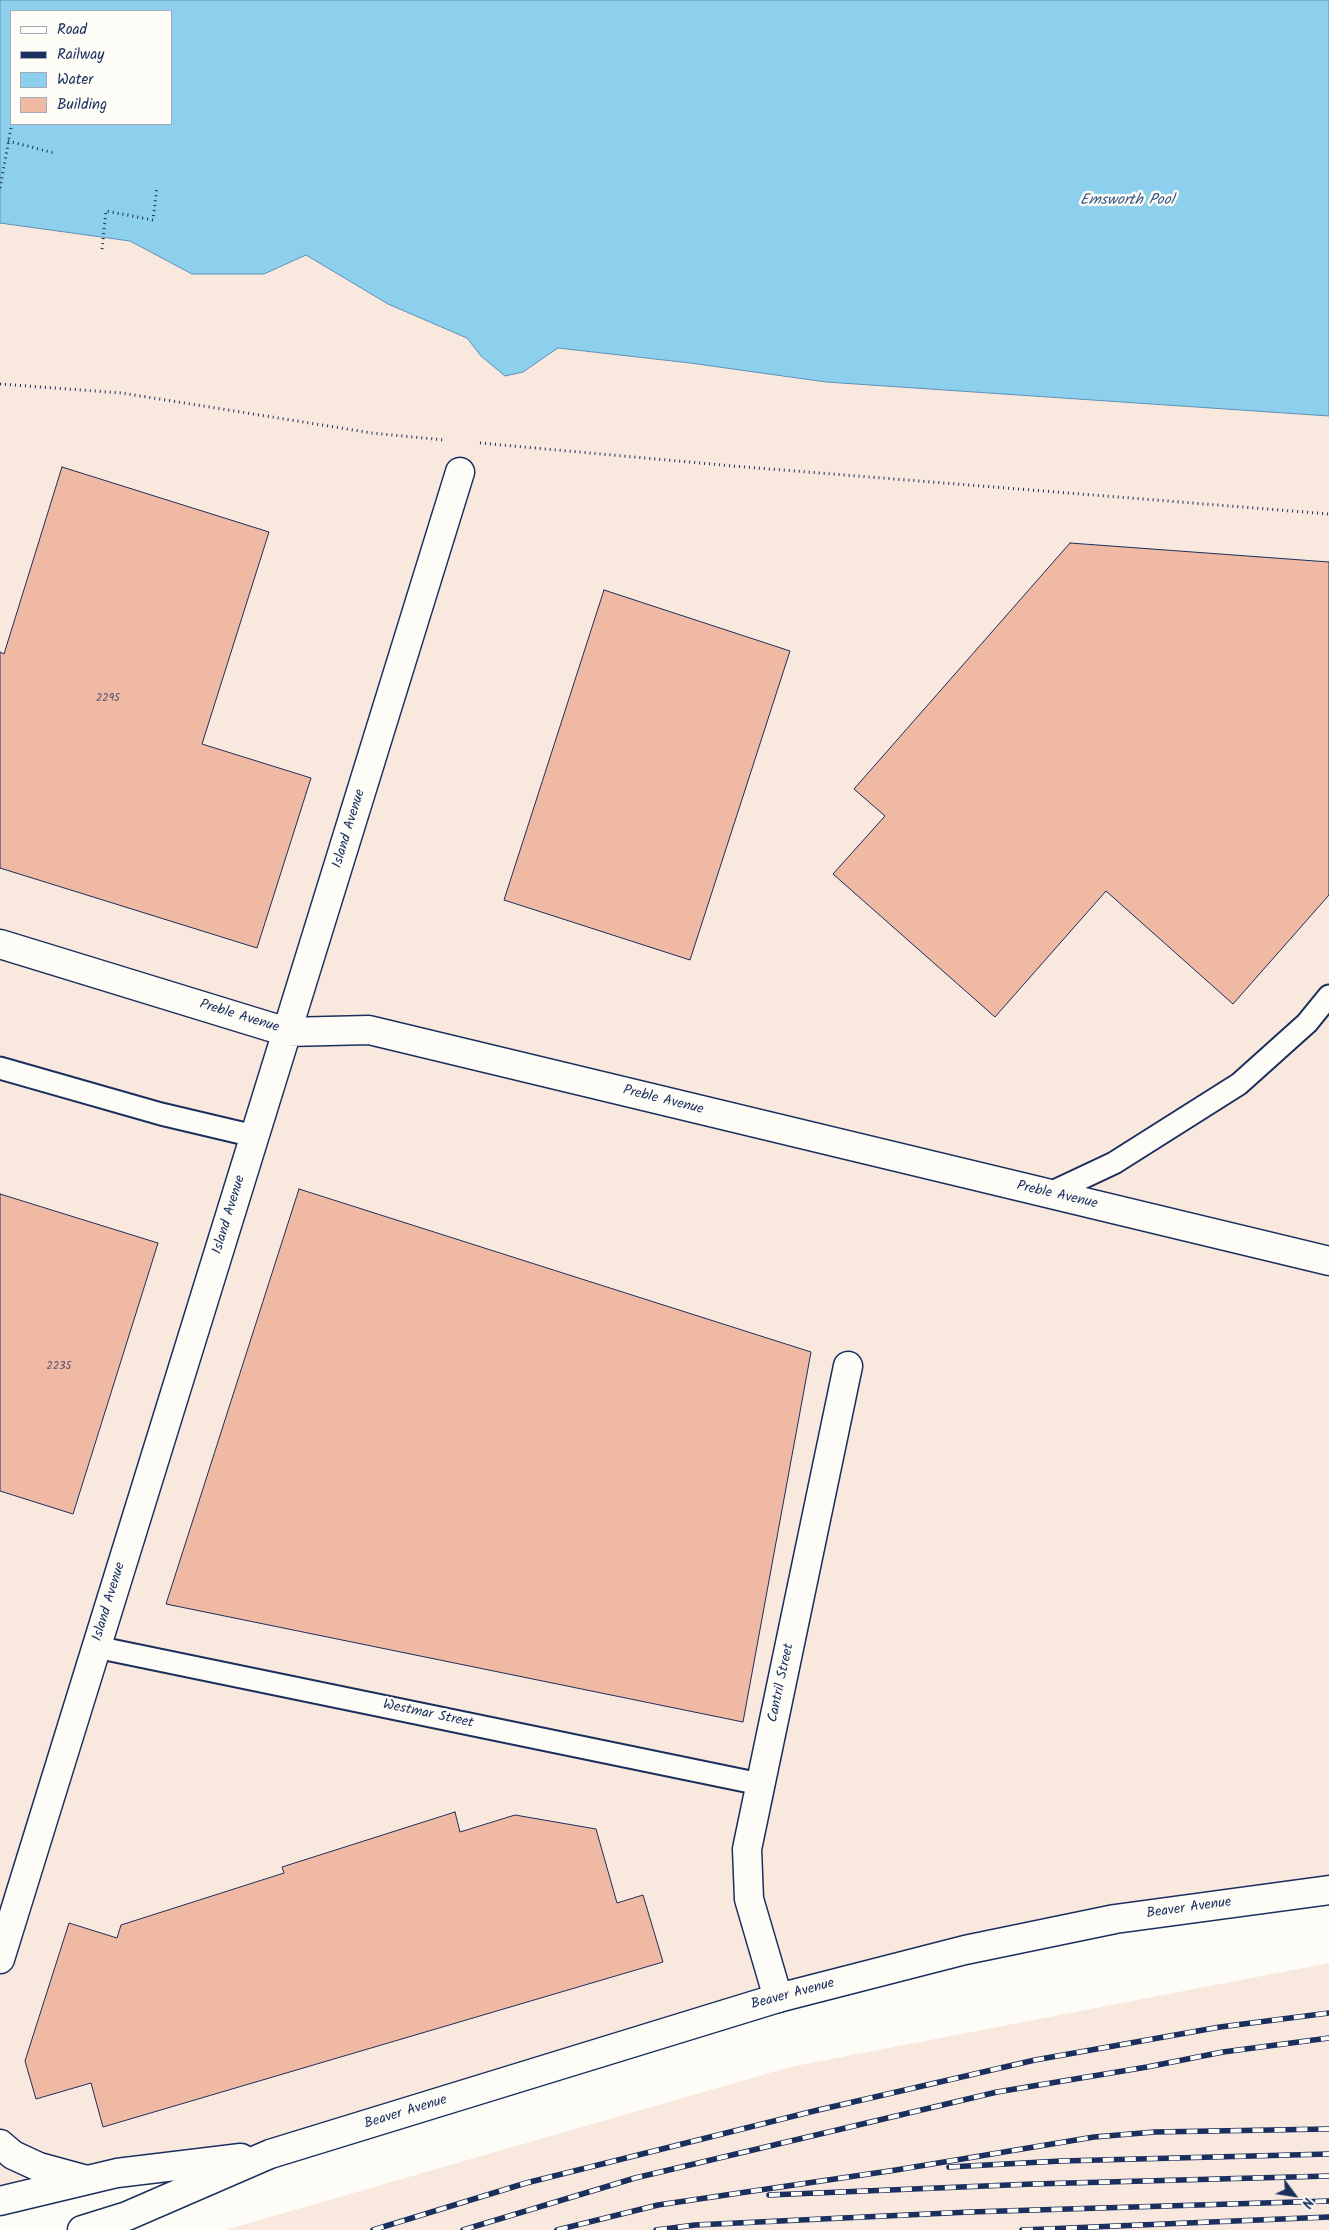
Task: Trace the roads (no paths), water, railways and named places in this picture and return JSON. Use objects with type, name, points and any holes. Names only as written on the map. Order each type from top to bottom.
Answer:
[{"type":"street","name":"Island Avenue","points":[[0,1959],[460,472]]},
{"type":"street","name":"Preble Avenue","points":[[0,944],[287,1032],[368,1030],[1329,1261]]},
{"type":"street","name":"Cantril Street","points":[[778,1998],[749,1899],[747,1849],[848,1366]]},
{"type":"street","name":"Beaver Avenue","points":[[82,2230],[127,2216],[270,2154],[778,1998],[965,1950],[1116,1919],[1329,1890]]},
{"type":"street","points":[[0,2144],[13,2155],[38,2167],[87,2180]]},
{"type":"street","name":"Beaver Avenue","points":[[0,2201],[117,2173],[270,2154]]},
{"type":"lane","points":[[1048,1194],[1114,1163],[1239,1084],[1307,1023],[1329,996]]},
{"type":"lane","points":[[0,1068],[161,1114],[254,1136]]},
{"type":"lane","name":"Westmar Street","points":[[96,1647],[760,1784]]},
{"type":"water","name":"Emsworth Pool","points":[[0,0],[1329,0],[1329,416],[826,382],[690,363],[558,348],[523,372],[505,376],[481,356],[467,338],[388,304],[306,255],[264,274],[192,274],[130,241],[0,223]]},
{"type":"railway","points":[[373,2230],[526,2183],[814,2111],[1035,2060],[1220,2027],[1329,2013]]},
{"type":"railway","points":[[463,2230],[635,2178],[997,2092],[1147,2067],[1223,2052],[1329,2038]]},
{"type":"railway","points":[[557,2230],[658,2205],[896,2170],[1094,2137],[1155,2132],[1329,2129]]},
{"type":"railway","points":[[949,2167],[1061,2161],[1329,2154]]},
{"type":"railway","points":[[769,2195],[1033,2184],[1329,2176]]},
{"type":"railway","points":[[656,2230],[695,2225],[970,2212],[1329,2201]]},
{"type":"railway","points":[[1022,2230],[1329,2217]]}]
